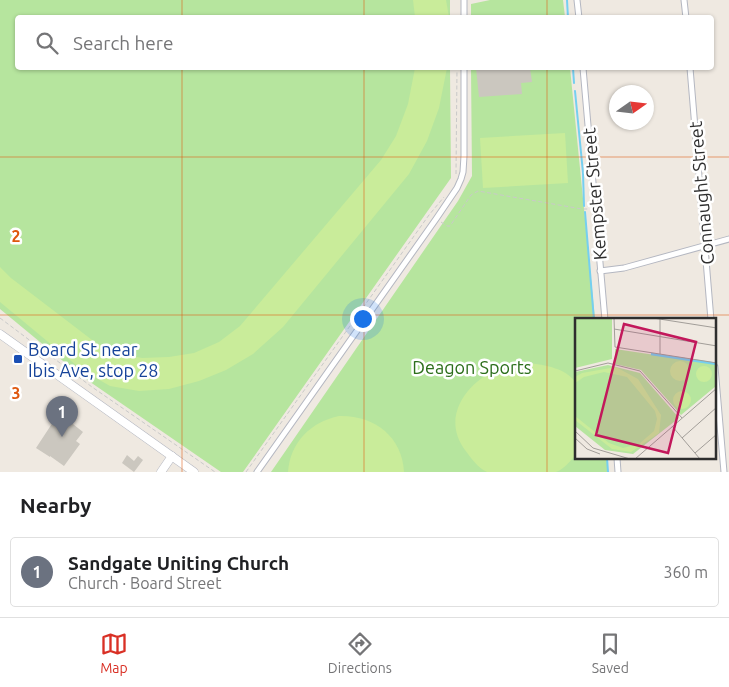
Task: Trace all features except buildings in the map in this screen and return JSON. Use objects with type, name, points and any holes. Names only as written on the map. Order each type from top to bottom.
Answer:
[{"type":"main road","points":[[0,334],[194,472]]},
{"type":"main road","points":[[160,472],[172,456]]},
{"type":"street","points":[[464,0],[464,15]]},
{"type":"street","points":[[577,0],[578,15]]},
{"type":"street","points":[[684,0],[686,15]]},
{"type":"street","points":[[257,472],[431,227],[459,184],[464,156],[464,70]]},
{"type":"street","name":"Kempster Street","points":[[583,70],[605,318]]},
{"type":"street","name":"Connaught Street","points":[[690,70],[711,318]]},
{"type":"street","points":[[600,271],[624,268],[729,239]]},
{"type":"street","points":[[716,379],[724,472]]},
{"type":"path","points":[[456,178],[457,70]]},
{"type":"path","points":[[438,220],[450,226],[471,195],[478,191],[582,209],[595,208]]},
{"type":"path","points":[[246,472],[429,215],[447,194]]},
{"type":"path","points":[[0,318],[92,387],[216,472]]},
{"type":"green space","points":[[0,0],[450,0],[450,15],[15,15],[15,70],[450,70],[451,178],[243,472],[221,472],[80,375],[0,309]]},
{"type":"green space","points":[[413,0],[446,0],[449,15],[415,15]]},
{"type":"green space","points":[[490,0],[563,0],[565,15],[471,15],[471,4]]},
{"type":"green space","points":[[415,70],[447,70],[439,108],[427,141],[409,174],[283,327],[253,354],[226,370],[199,381],[169,389],[139,391],[110,386],[82,370],[0,302],[0,267],[11,278],[96,343],[117,353],[142,358],[169,357],[194,353],[219,342],[240,326],[381,160],[396,136],[408,104]]},
{"type":"green space","name":"Deagon Sports","points":[[471,70],[570,70],[595,318],[575,318],[575,460],[607,460],[608,472],[271,472],[458,201],[472,176]]},
{"type":"green space","points":[[565,133],[568,183],[483,188],[480,138]]},
{"type":"green space","points":[[528,363],[548,366],[567,374],[575,382],[575,456],[559,471],[487,472],[472,459],[458,437],[455,424],[457,411],[462,399],[480,379],[492,372],[514,364]]},
{"type":"green space","points":[[339,416],[364,419],[384,430],[398,448],[404,472],[288,472],[293,451],[304,435],[320,423]]},
{"type":"waterway","points":[[567,0],[568,15]]},
{"type":"waterway","points":[[573,70],[574,83]]},
{"type":"waterway","points":[[575,91],[583,173],[584,206]]},
{"type":"waterway","points":[[585,212],[594,318]]},
{"type":"waterway","points":[[607,460],[608,472]]},
{"type":"place","name":"Board St near Ibis Ave, stop 28","points":[[18,359]]},
{"type":"place","name":"Sandgate Uniting Church","points":[[62,437]]}]
